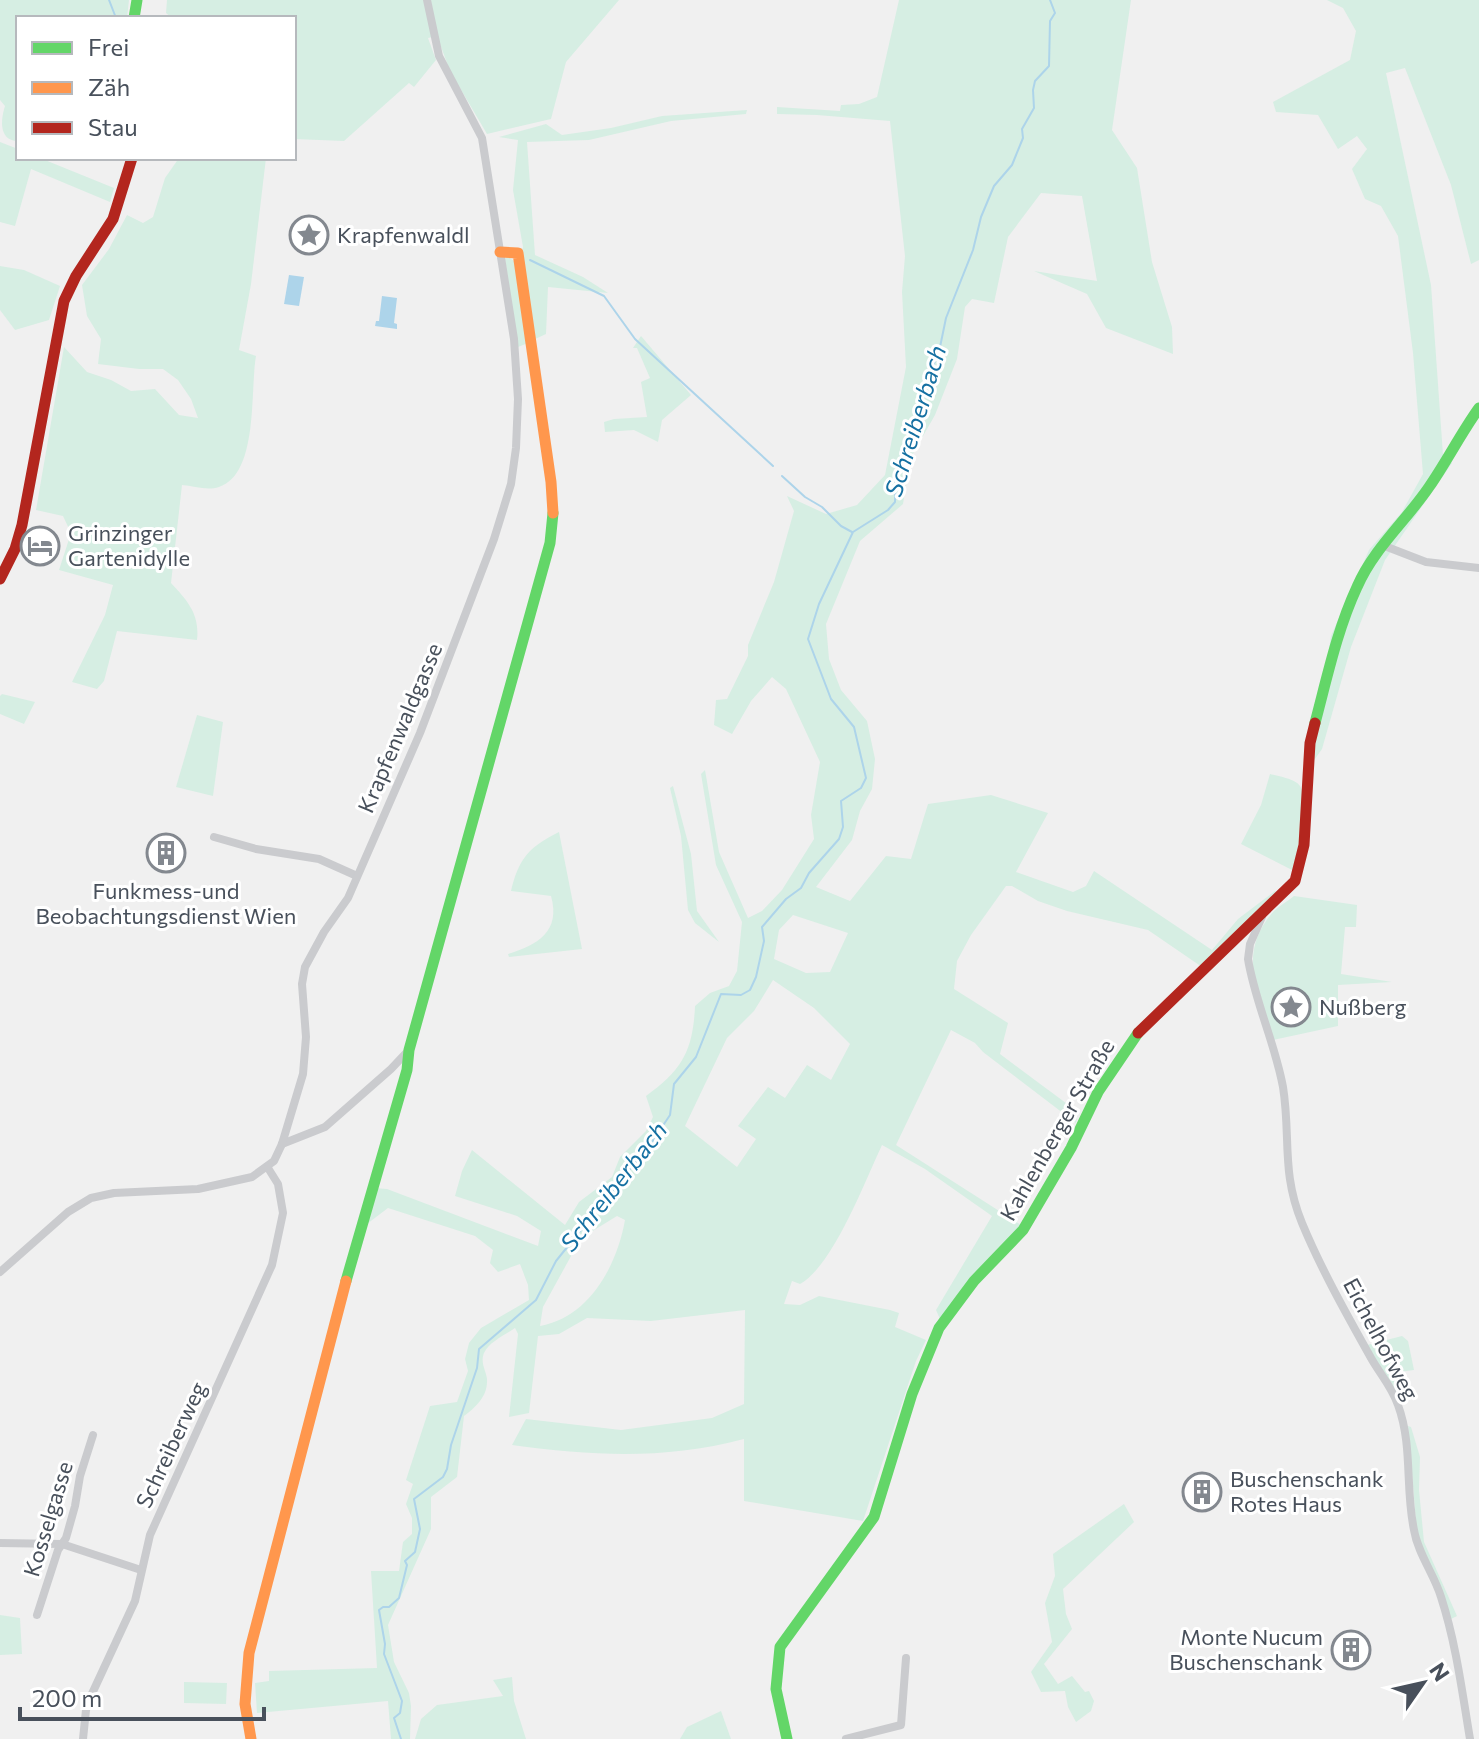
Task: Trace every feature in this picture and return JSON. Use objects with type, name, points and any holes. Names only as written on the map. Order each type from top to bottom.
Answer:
[{"type":"street","name":"Krapfenwaldgasse","points":[[268,1168],[282,1144],[303,1074],[306,1037],[302,984],[305,967],[324,932],[344,906],[357,876],[452,653],[511,484],[517,439],[518,388],[514,339],[482,138],[439,56],[427,0]]},
{"type":"street","points":[[0,579],[15,549],[22,525],[64,301],[76,276],[113,219],[131,160]]},
{"type":"street","points":[[251,1739],[245,1694],[249,1653],[359,1233],[407,1070],[409,1050],[550,543],[553,511],[551,482],[518,253],[500,252]]},
{"type":"street","name":"Kahlenberger Straße","points":[[787,1739],[776,1689],[780,1647],[874,1517],[912,1394],[939,1328],[974,1281],[1023,1230],[1071,1148],[1098,1092],[1136,1035],[1295,881],[1304,845],[1307,764],[1323,690],[1356,588],[1382,545],[1430,486],[1479,408]]},
{"type":"street","points":[[1382,545],[1426,562],[1479,568]]},
{"type":"street","points":[[214,837],[256,849],[319,859],[357,876]]},
{"type":"street","points":[[1248,959],[1250,944],[1264,912]]},
{"type":"street","points":[[1226,950],[1239,949],[1248,959]]},
{"type":"street","name":"Eichelhofweg","points":[[1248,959],[1282,1084],[1286,1163],[1296,1206],[1308,1237],[1364,1345],[1390,1387],[1401,1414],[1409,1456],[1414,1532],[1440,1592],[1451,1632],[1470,1739]]},
{"type":"street","points":[[282,1144],[319,1131],[334,1120],[409,1050]]},
{"type":"street","points":[[0,1272],[68,1212],[91,1198],[114,1193],[198,1189],[246,1179],[268,1168]]},
{"type":"street","name":"Schreiberweg","points":[[83,1739],[90,1698],[135,1601],[150,1535],[272,1265],[283,1213],[278,1184],[268,1168]]},
{"type":"street","name":"Kosselgasse","points":[[37,1615],[75,1506],[80,1476],[93,1435]]},
{"type":"street","points":[[0,1543],[62,1544],[141,1570]]},
{"type":"street","points":[[846,1739],[901,1725],[906,1658]]},
{"type":"green space","points":[[0,0],[129,0],[127,16],[16,16],[16,141],[4,133],[2,118],[5,106],[0,100]]},
{"type":"green space","points":[[167,0],[619,0],[566,62],[551,119],[487,134],[450,71],[437,36],[428,38],[436,60],[414,87],[409,83],[344,141],[296,139],[296,16],[170,16],[166,13]]},
{"type":"green space","points":[[899,0],[1131,0],[1112,130],[1137,168],[1152,262],[1172,327],[1173,354],[1106,328],[1087,294],[1034,271],[1097,281],[1082,196],[1041,193],[1008,237],[994,303],[972,299],[965,307],[957,359],[935,415],[911,457],[903,504],[860,541],[826,624],[829,659],[841,690],[867,721],[875,759],[872,789],[860,811],[852,840],[816,887],[850,901],[886,856],[911,859],[928,804],[991,795],[1048,813],[1016,872],[1073,892],[1086,886],[1094,871],[1212,950],[1238,919],[1275,891],[1280,894],[1202,967],[1148,930],[1067,911],[1038,901],[1012,886],[1006,886],[971,935],[957,961],[954,989],[1008,1023],[1000,1054],[1078,1112],[1076,1123],[975,1043],[951,1030],[896,1145],[1021,1225],[940,1319],[936,1310],[992,1216],[925,1169],[882,1145],[836,1242],[812,1274],[800,1284],[792,1281],[784,1304],[800,1305],[819,1296],[890,1310],[899,1313],[895,1327],[926,1340],[916,1361],[863,1521],[744,1501],[744,1439],[686,1450],[629,1454],[512,1445],[526,1419],[621,1430],[712,1418],[744,1404],[745,1310],[651,1321],[587,1318],[559,1334],[538,1336],[529,1413],[509,1417],[518,1334],[515,1328],[493,1342],[484,1353],[486,1391],[464,1416],[457,1477],[431,1497],[431,1529],[388,1625],[394,1662],[409,1693],[410,1739],[391,1739],[388,1701],[257,1713],[255,1683],[269,1681],[269,1671],[377,1668],[371,1571],[399,1571],[403,1542],[412,1534],[412,1518],[406,1504],[413,1484],[406,1480],[430,1406],[457,1402],[468,1371],[465,1359],[469,1343],[481,1328],[529,1300],[528,1285],[520,1264],[498,1272],[490,1263],[493,1250],[475,1236],[388,1208],[363,1227],[375,1188],[387,1189],[538,1246],[541,1231],[517,1216],[455,1196],[472,1150],[565,1225],[579,1202],[612,1177],[620,1157],[646,1131],[653,1117],[646,1096],[669,1077],[683,1058],[692,1035],[695,1006],[710,993],[729,986],[737,971],[742,922],[716,865],[701,774],[705,770],[719,852],[748,918],[762,911],[782,890],[814,839],[811,815],[820,762],[786,689],[772,677],[751,701],[732,734],[714,725],[716,700],[727,699],[748,656],[748,645],[774,582],[794,511],[787,496],[826,514],[857,505],[885,475],[906,367],[902,292],[905,256],[890,121],[777,114],[777,107],[840,111],[841,105],[859,104],[877,97]],"holes":[[[793,915],[848,933],[830,972],[806,973],[774,959],[779,930]],[[773,980],[814,1008],[850,1044],[831,1080],[807,1065],[785,1098],[768,1087],[738,1126],[756,1139],[737,1167],[685,1126],[727,1038],[754,1011]],[[617,1216],[625,1220],[608,1271],[587,1300],[558,1321],[540,1326],[543,1307],[587,1227],[591,1232]]]},
{"type":"green space","points":[[1327,0],[1479,0],[1479,260],[1471,264],[1451,185],[1405,68],[1386,73],[1431,285],[1443,455],[1452,463],[1385,560],[1351,647],[1322,749],[1312,763],[1331,636],[1369,550],[1402,512],[1423,474],[1413,353],[1398,236],[1381,206],[1365,199],[1352,169],[1367,149],[1357,136],[1338,149],[1318,115],[1276,112],[1273,102],[1350,60],[1356,31],[1343,8]]},
{"type":"green space","points":[[747,110],[746,114],[671,121],[589,140],[527,142],[535,255],[583,277],[608,293],[548,287],[546,334],[533,340],[513,190],[518,140],[499,137],[546,124],[562,135],[662,116]]},
{"type":"green space","points":[[0,142],[16,148],[16,160],[45,160],[114,188],[110,202],[31,169],[15,226],[0,222]]},
{"type":"green space","points":[[178,160],[266,160],[251,284],[239,350],[256,356],[250,429],[241,466],[232,479],[214,488],[182,485],[171,583],[192,609],[197,623],[197,640],[117,631],[104,681],[97,689],[72,682],[105,615],[113,585],[59,570],[71,533],[63,516],[36,510],[64,347],[87,372],[131,391],[155,389],[179,415],[198,418],[191,399],[178,380],[163,369],[98,364],[101,339],[87,316],[82,285],[109,249],[127,215],[143,223],[153,217],[165,178]]},
{"type":"green space","points":[[507,256],[514,261],[516,268],[528,343],[518,347],[505,259]]},
{"type":"green space","points":[[0,266],[24,270],[60,286],[49,320],[15,330],[0,310]]},
{"type":"green space","points":[[641,336],[691,395],[662,420],[658,442],[634,430],[605,432],[604,422],[647,417],[641,382],[650,378],[637,348],[633,348]]},
{"type":"green space","points":[[2,694],[35,702],[24,724],[0,714]]},
{"type":"green space","points":[[197,715],[223,722],[213,796],[176,787]]},
{"type":"green space","points":[[1270,774],[1295,781],[1302,793],[1302,827],[1294,871],[1241,844],[1261,805]]},
{"type":"green space","points":[[673,786],[691,854],[697,911],[719,942],[695,923],[688,910],[681,836],[670,788]]},
{"type":"green space","points":[[559,832],[582,949],[509,957],[508,954],[537,941],[550,927],[553,919],[551,896],[511,891],[527,855]]},
{"type":"green space","points":[[1294,896],[1357,905],[1356,927],[1345,927],[1341,974],[1392,982],[1338,985],[1338,1026],[1273,1040],[1257,990],[1253,958],[1262,926],[1274,911]]},
{"type":"green space","points":[[1402,1336],[1408,1341],[1414,1370],[1399,1372],[1406,1391],[1398,1396],[1367,1345]]},
{"type":"green space","points":[[1408,1426],[1411,1427],[1420,1457],[1419,1490],[1424,1542],[1457,1616],[1451,1619],[1417,1534]]},
{"type":"green space","points":[[1124,1504],[1134,1522],[1063,1589],[1066,1614],[1072,1629],[1044,1664],[1058,1684],[1072,1676],[1085,1692],[1089,1691],[1094,1701],[1091,1711],[1076,1722],[1068,1707],[1065,1691],[1041,1692],[1031,1672],[1052,1642],[1045,1603],[1055,1576],[1053,1554]]},
{"type":"green space","points":[[0,1615],[20,1618],[22,1654],[0,1655]]},
{"type":"green space","points":[[512,1677],[514,1701],[526,1739],[415,1739],[421,1719],[437,1705],[503,1696],[493,1680]]},
{"type":"green space","points":[[184,1682],[227,1683],[226,1704],[184,1703]]},
{"type":"green space","points":[[721,1711],[731,1739],[680,1739],[687,1727]]},
{"type":"water","points":[[289,275],[304,277],[299,306],[284,304]]},
{"type":"water","points":[[382,296],[397,298],[394,323],[397,329],[375,326],[379,321]]},
{"type":"waterway","points":[[109,0],[115,16]]},
{"type":"waterway","name":"Schreiberbach","points":[[401,1739],[394,1718],[400,1713],[402,1701],[384,1654],[379,1610],[389,1607],[399,1598],[407,1565],[405,1561],[415,1552],[420,1529],[414,1499],[443,1477],[447,1469],[451,1445],[477,1368],[479,1349],[536,1300],[556,1261],[654,1139],[670,1115],[674,1084],[696,1057],[721,994],[741,995],[750,990],[764,941],[762,927],[786,899],[801,888],[809,873],[839,839],[843,827],[841,801],[861,788],[866,778],[854,727],[831,699],[808,639],[819,604],[853,532],[888,510],[895,502],[896,469],[940,347],[946,318],[973,250],[981,217],[994,186],[1012,165],[1023,138],[1022,129],[1034,108],[1035,81],[1049,66],[1050,21],[1055,13],[1050,0]]},
{"type":"waterway","points":[[530,260],[604,296],[635,339],[773,466]]},
{"type":"waterway","points":[[782,476],[852,532]]},
{"type":"traffic: fast","points":[[134,16],[137,0]]},
{"type":"traffic: fast","points":[[1315,723],[1338,637],[1364,573],[1429,487],[1479,408]]},
{"type":"traffic: fast","points":[[346,1281],[407,1070],[409,1050],[550,543],[553,513]]},
{"type":"traffic: fast","points":[[787,1739],[776,1689],[780,1647],[874,1517],[912,1394],[939,1328],[974,1281],[1023,1230],[1071,1148],[1098,1092],[1138,1033]]},
{"type":"traffic: slow","points":[[500,252],[518,253],[553,513]]},
{"type":"traffic: slow","points":[[251,1739],[245,1704],[249,1653],[346,1281]]},
{"type":"traffic: jam","points":[[0,579],[15,549],[22,525],[64,301],[76,276],[113,219],[131,160]]},
{"type":"traffic: jam","points":[[1138,1033],[1295,881],[1304,845],[1310,743],[1315,723]]},
{"type":"place","name":"Krapfenwaldl","points":[[309,235]]},
{"type":"place","name":"Grinzinger Gartenidylle","points":[[40,546]]},
{"type":"place","name":"Funkmess-und Beobachtungsdienst Wien","points":[[166,853]]},
{"type":"place","name":"Nußberg","points":[[1291,1007]]},
{"type":"place","name":"Buschenschank Rotes Haus","points":[[1202,1492]]},
{"type":"place","name":"Monte Nucum Buschenschank","points":[[1351,1650]]}]
